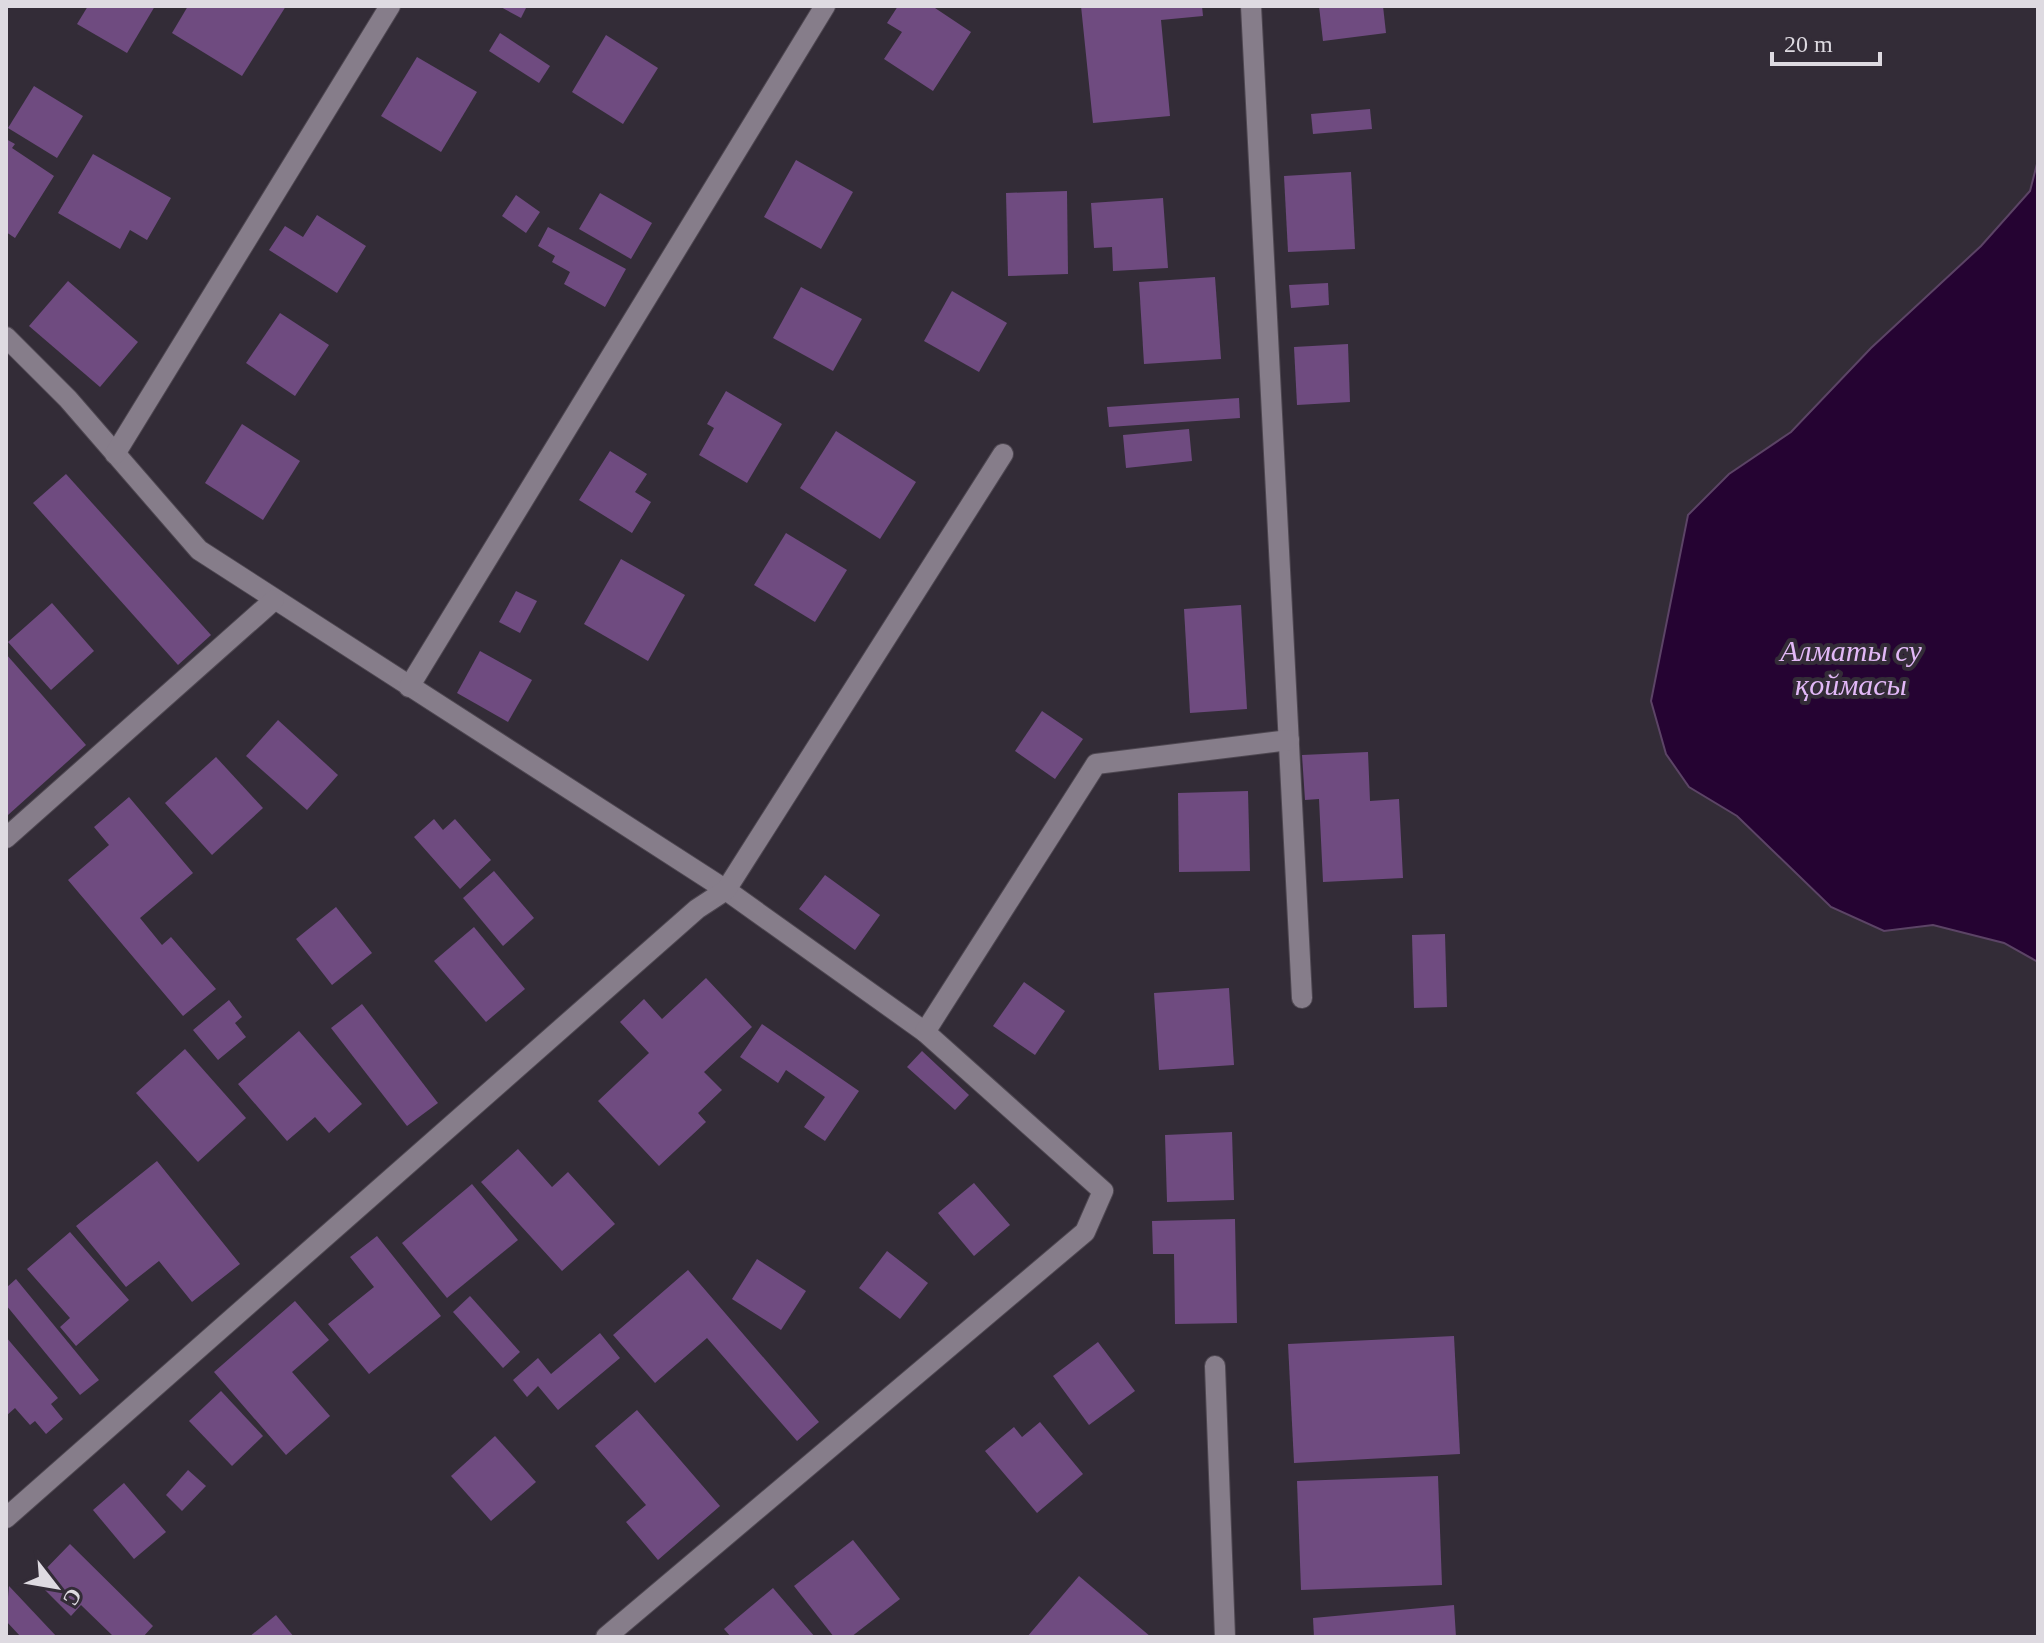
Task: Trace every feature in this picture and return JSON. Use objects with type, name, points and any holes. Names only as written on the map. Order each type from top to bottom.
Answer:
[{"type":"street","points":[[115,454],[390,6]]},
{"type":"street","points":[[409,687],[825,6]]},
{"type":"street","points":[[1251,6],[1302,998]]},
{"type":"street","points":[[6,337],[68,399],[199,550],[726,890],[925,1032],[1103,1191],[1085,1232],[606,1637]]},
{"type":"street","points":[[6,1518],[685,919],[726,890],[1003,454]]},
{"type":"street","points":[[6,838],[274,600]]},
{"type":"street","points":[[925,1032],[1096,764],[1289,740]]},
{"type":"street","points":[[1215,1366],[1225,1637]]},
{"type":"water","name":"Алматы су қоймасы","points":[[2038,160],[2038,962],[2004,943],[1933,925],[1884,931],[1831,907],[1737,816],[1689,787],[1666,754],[1651,701],[1688,515],[1729,474],[1791,432],[1871,348],[1981,246],[2030,191]]},
{"type":"building","points":[[88,6],[155,6],[127,53],[77,24]]},
{"type":"building","points":[[188,6],[286,6],[242,76],[172,33]]},
{"type":"building","points":[[499,6],[527,6],[521,18]]},
{"type":"building","points":[[898,6],[932,6],[971,32],[933,91],[884,59],[902,32],[887,23]]},
{"type":"building","points":[[1081,6],[1202,6],[1203,16],[1161,20],[1170,116],[1093,123]]},
{"type":"building","points":[[1319,6],[1383,6],[1386,33],[1323,41]]},
{"type":"building","points":[[500,33],[550,66],[539,83],[489,51]]},
{"type":"building","points":[[606,35],[658,68],[623,124],[572,92]]},
{"type":"building","points":[[417,57],[477,92],[441,152],[381,116]]},
{"type":"building","points":[[34,86],[83,116],[57,158],[8,128]]},
{"type":"building","points":[[1370,109],[1372,129],[1313,134],[1311,114]]},
{"type":"building","points":[[6,139],[15,144],[12,148],[54,176],[15,238],[6,232]]},
{"type":"building","points":[[93,154],[171,198],[147,240],[130,230],[120,249],[58,213]]},
{"type":"building","points":[[796,160],[853,192],[821,249],[764,217]]},
{"type":"building","points":[[1351,172],[1355,249],[1288,252],[1284,176]]},
{"type":"building","points":[[1067,191],[1068,274],[1008,276],[1006,193]]},
{"type":"building","points":[[600,193],[652,223],[631,259],[579,229]]},
{"type":"building","points":[[516,195],[540,212],[526,233],[502,216]]},
{"type":"building","points":[[1163,198],[1168,268],[1113,271],[1112,247],[1094,248],[1091,203]]},
{"type":"building","points":[[317,215],[366,246],[337,293],[269,250],[285,226],[303,237]]},
{"type":"building","points":[[548,227],[626,269],[605,307],[564,284],[570,272],[552,262],[555,256],[538,246]]},
{"type":"building","points":[[1215,277],[1221,359],[1144,364],[1139,282]]},
{"type":"building","points":[[68,281],[138,342],[100,387],[29,326]]},
{"type":"building","points":[[1328,283],[1329,305],[1291,308],[1289,285]]},
{"type":"building","points":[[801,287],[862,319],[833,371],[773,338]]},
{"type":"building","points":[[952,291],[1007,323],[979,372],[924,341]]},
{"type":"building","points":[[280,313],[329,345],[295,396],[246,363]]},
{"type":"building","points":[[1348,344],[1350,402],[1297,405],[1294,347]]},
{"type":"building","points":[[726,391],[782,424],[747,483],[699,455],[714,428],[707,424]]},
{"type":"building","points":[[1239,398],[1240,418],[1109,427],[1107,407]]},
{"type":"building","points":[[242,424],[300,461],[263,520],[205,483]]},
{"type":"building","points":[[1189,429],[1192,461],[1126,468],[1123,435]]},
{"type":"building","points":[[836,431],[916,482],[880,539],[800,488]]},
{"type":"building","points":[[610,451],[647,474],[635,492],[651,502],[632,533],[579,500]]},
{"type":"building","points":[[66,474],[211,635],[178,665],[33,503]]},
{"type":"building","points":[[786,533],[847,570],[815,622],[754,585]]},
{"type":"building","points":[[621,559],[685,595],[648,661],[584,624]]},
{"type":"building","points":[[516,591],[537,601],[520,633],[499,622]]},
{"type":"building","points":[[52,603],[94,651],[51,690],[8,642]]},
{"type":"building","points":[[1241,605],[1247,709],[1190,713],[1184,609]]},
{"type":"building","points":[[480,651],[532,680],[508,722],[457,693]]},
{"type":"building","points":[[6,654],[86,745],[8,815],[6,813]]},
{"type":"building","points":[[1042,711],[1083,739],[1055,779],[1015,751]]},
{"type":"building","points":[[278,720],[338,775],[307,810],[246,756]]},
{"type":"building","points":[[1368,752],[1370,801],[1399,799],[1403,878],[1323,882],[1319,799],[1305,800],[1302,755]]},
{"type":"building","points":[[216,757],[263,808],[212,855],[165,803]]},
{"type":"building","points":[[1248,791],[1250,871],[1179,872],[1178,793]]},
{"type":"building","points":[[129,797],[193,873],[140,918],[162,945],[171,937],[216,989],[183,1016],[68,880],[109,845],[94,827]]},
{"type":"building","points":[[434,819],[443,830],[455,819],[491,860],[460,889],[414,837]]},
{"type":"building","points":[[494,871],[534,918],[503,946],[463,898]]},
{"type":"building","points":[[825,875],[880,915],[855,950],[799,909]]},
{"type":"building","points":[[336,907],[372,953],[332,985],[296,939]]},
{"type":"building","points":[[474,927],[525,989],[486,1022],[434,961]]},
{"type":"building","points":[[1445,934],[1447,1007],[1414,1008],[1412,935]]},
{"type":"building","points":[[706,978],[752,1027],[704,1072],[722,1090],[698,1113],[706,1122],[659,1166],[598,1101],[649,1053],[620,1022],[644,999],[662,1019]]},
{"type":"building","points":[[1024,982],[1065,1011],[1035,1055],[993,1026]]},
{"type":"building","points":[[1229,988],[1234,1065],[1159,1070],[1154,993]]},
{"type":"building","points":[[229,1000],[242,1017],[235,1023],[246,1037],[218,1060],[193,1030]]},
{"type":"building","points":[[362,1004],[438,1103],[407,1126],[331,1028]]},
{"type":"building","points":[[762,1024],[859,1091],[825,1141],[804,1127],[825,1097],[786,1070],[778,1083],[740,1057]]},
{"type":"building","points":[[299,1031],[362,1104],[329,1133],[315,1117],[287,1141],[238,1084]]},
{"type":"building","points":[[185,1049],[246,1118],[198,1162],[136,1093]]},
{"type":"building","points":[[922,1051],[969,1095],[955,1110],[907,1067]]},
{"type":"building","points":[[1232,1132],[1234,1200],[1167,1202],[1165,1135]]},
{"type":"building","points":[[518,1149],[552,1187],[568,1172],[615,1224],[562,1271],[481,1182]]},
{"type":"building","points":[[157,1161],[240,1264],[192,1302],[159,1261],[126,1287],[76,1226]]},
{"type":"building","points":[[974,1183],[1010,1225],[974,1256],[938,1213]]},
{"type":"building","points":[[472,1184],[518,1240],[447,1298],[402,1243]]},
{"type":"building","points":[[1235,1219],[1237,1323],[1175,1324],[1174,1254],[1153,1254],[1152,1221]]},
{"type":"building","points":[[70,1232],[129,1300],[76,1346],[60,1327],[70,1318],[27,1269]]},
{"type":"building","points":[[377,1236],[441,1316],[369,1374],[328,1324],[374,1287],[350,1257]]},
{"type":"building","points":[[887,1251],[928,1283],[900,1319],[859,1288]]},
{"type":"building","points":[[757,1259],[806,1291],[781,1330],[732,1299]]},
{"type":"building","points":[[688,1270],[819,1422],[797,1441],[707,1338],[655,1383],[613,1335]]},
{"type":"building","points":[[16,1279],[99,1380],[80,1395],[6,1305],[6,1288]]},
{"type":"building","points":[[470,1296],[520,1352],[503,1368],[453,1312]]},
{"type":"building","points":[[295,1301],[329,1340],[292,1372],[330,1416],[286,1455],[214,1372]]},
{"type":"building","points":[[600,1333],[620,1358],[558,1410],[538,1386],[527,1397],[513,1380],[538,1358],[551,1374]]},
{"type":"building","points":[[1454,1336],[1460,1454],[1294,1463],[1288,1344]]},
{"type":"building","points":[[6,1337],[58,1398],[51,1404],[63,1419],[46,1434],[35,1421],[30,1425],[15,1408],[6,1416]]},
{"type":"building","points":[[1098,1342],[1135,1391],[1089,1425],[1053,1376]]},
{"type":"building","points":[[221,1391],[263,1436],[232,1466],[189,1421]]},
{"type":"building","points":[[637,1410],[720,1506],[658,1560],[626,1522],[646,1505],[595,1446]]},
{"type":"building","points":[[1040,1422],[1083,1474],[1037,1513],[985,1451],[1014,1427],[1022,1437]]},
{"type":"building","points":[[495,1436],[536,1482],[491,1521],[451,1476]]},
{"type":"building","points":[[188,1470],[206,1486],[182,1511],[166,1495]]},
{"type":"building","points":[[1438,1476],[1442,1585],[1301,1590],[1297,1481]]},
{"type":"building","points":[[124,1483],[166,1532],[134,1559],[93,1510]]},
{"type":"building","points":[[853,1540],[900,1599],[851,1637],[834,1637],[794,1586]]},
{"type":"building","points":[[70,1544],[153,1626],[143,1637],[114,1637],[81,1605],[71,1616],[35,1580]]},
{"type":"building","points":[[1079,1576],[1151,1637],[1027,1637]]},
{"type":"building","points":[[9,1586],[57,1637],[21,1637],[6,1621]]},
{"type":"building","points":[[773,1588],[815,1637],[731,1637],[724,1629]]},
{"type":"building","points":[[1454,1605],[1456,1637],[1314,1637],[1313,1618]]},
{"type":"building","points":[[276,1615],[294,1637],[249,1637]]}]
